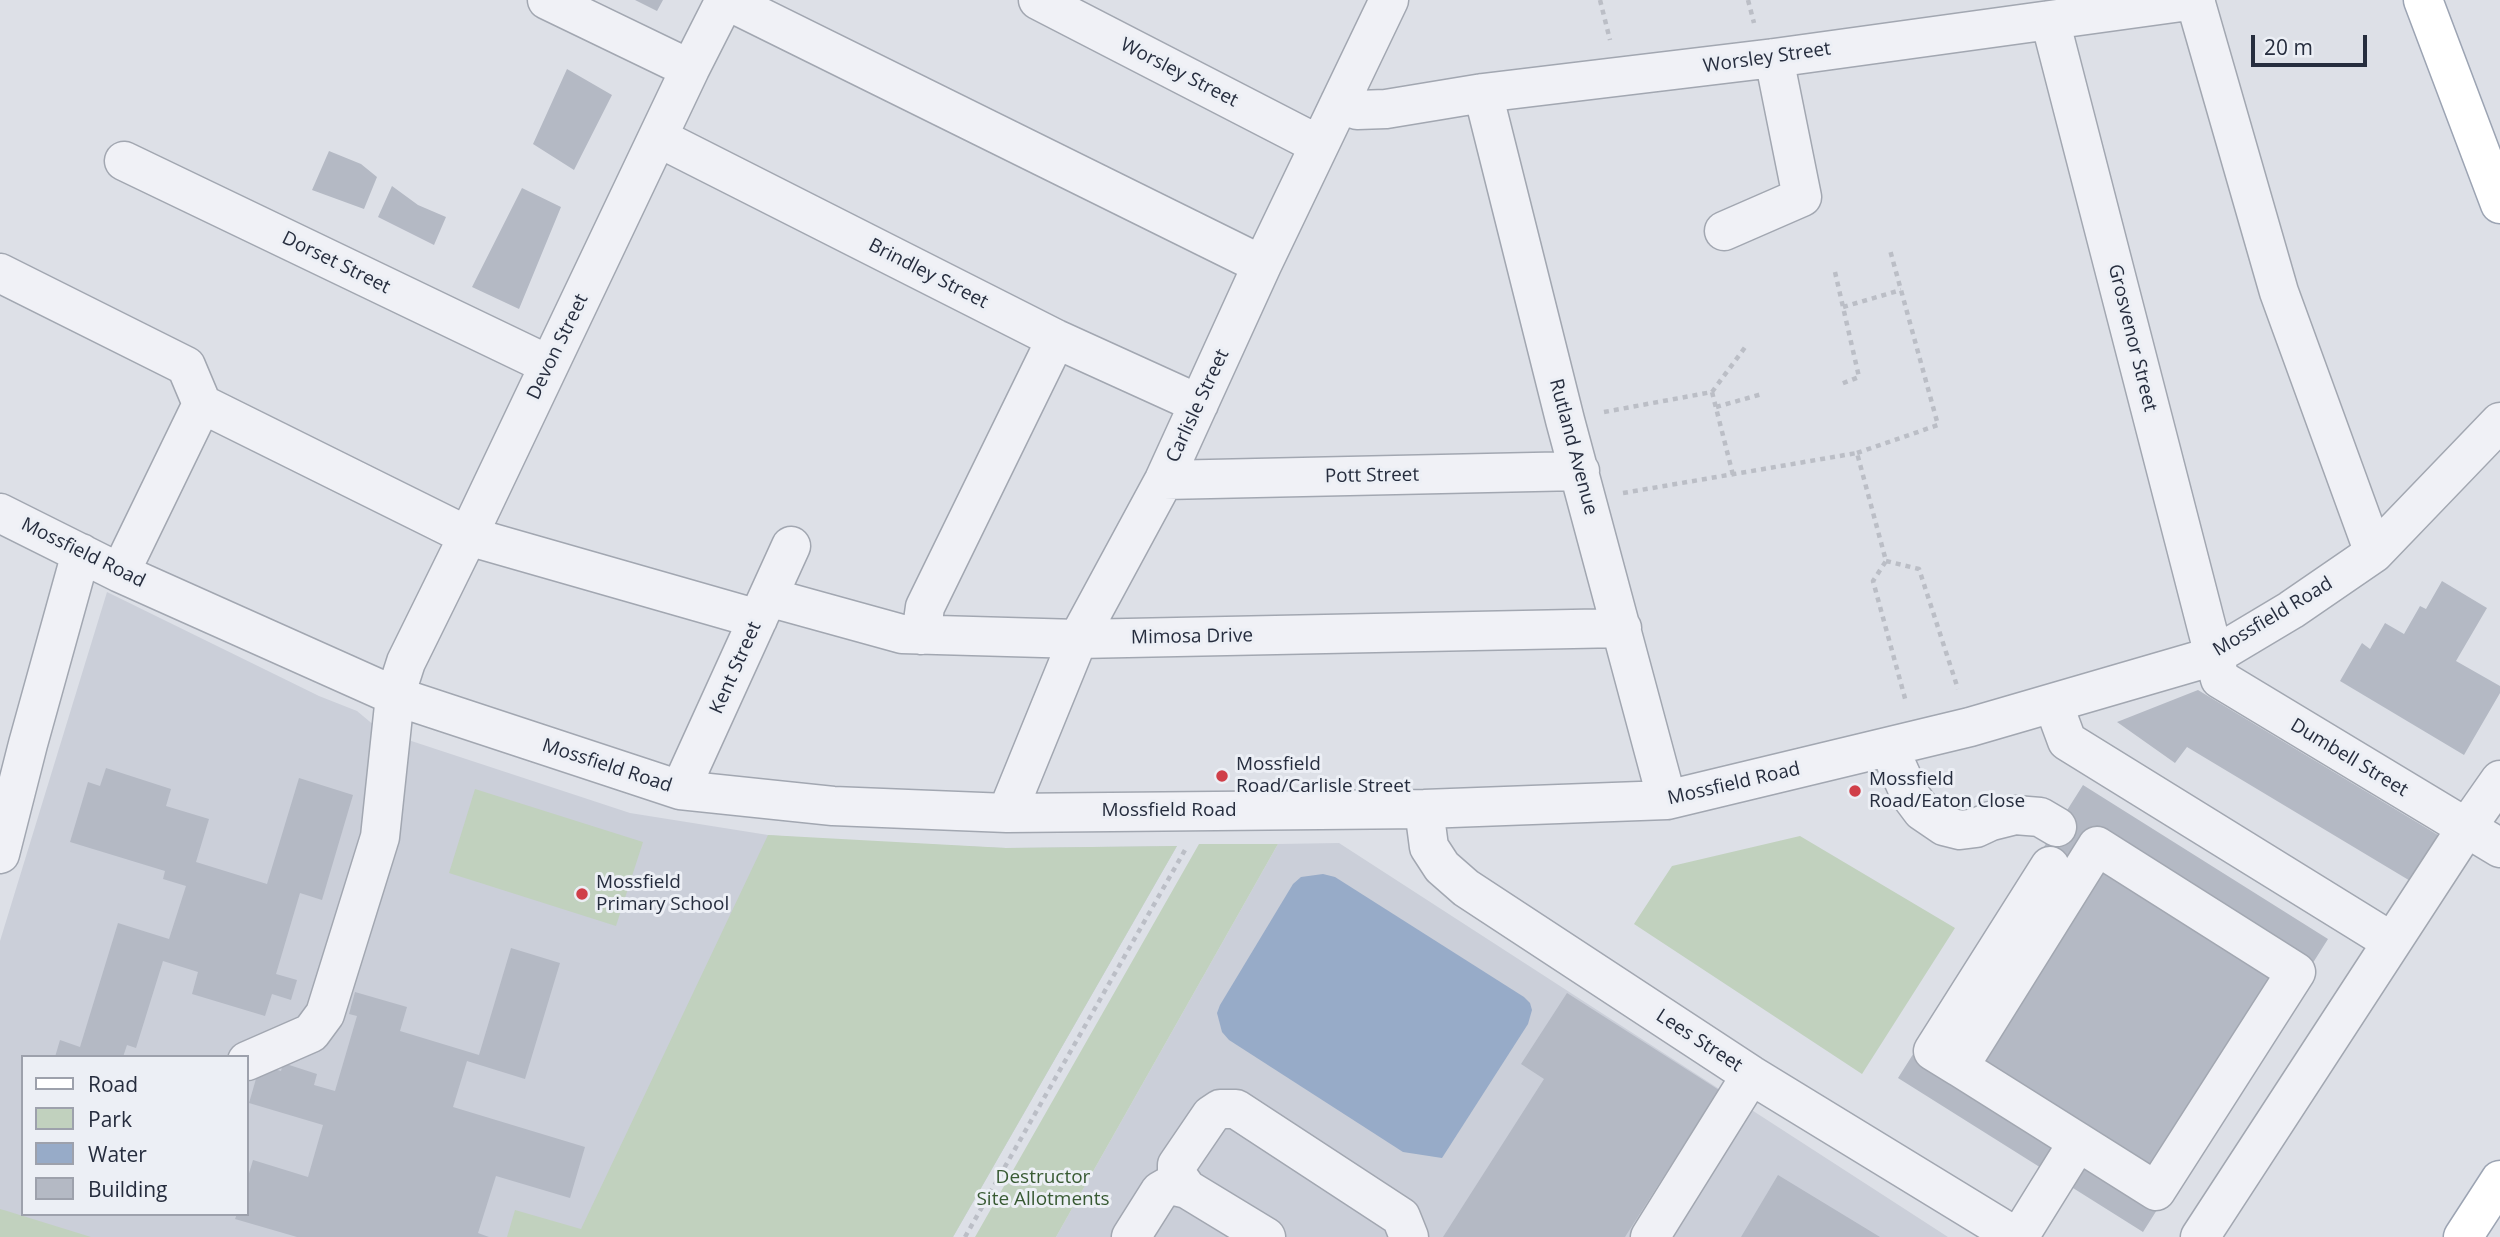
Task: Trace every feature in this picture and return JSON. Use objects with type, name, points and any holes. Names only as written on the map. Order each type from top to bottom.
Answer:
[{"type":"main road","points":[[2423,0],[2499,199]]},
{"type":"main road","points":[[2463,1237],[2500,1180]]},
{"type":"street","points":[[547,0],[690,69]]},
{"type":"street","points":[[726,0],[1262,265]]},
{"type":"street","name":"Devon Street","points":[[248,1061],[311,1033],[325,1014],[380,836],[395,696],[406,662],[690,69],[726,0]]},
{"type":"street","name":"Worsley Street","points":[[1038,0],[1319,145]]},
{"type":"street","name":"Carlisle Street","points":[[1007,813],[1078,639],[1164,480],[1262,265],[1389,0]]},
{"type":"street","points":[[2195,0],[2279,292],[2374,554]]},
{"type":"street","name":"Worsley Street","points":[[1340,102],[1357,110],[1386,109],[1483,93],[1774,58],[2195,0]]},
{"type":"street","name":"Grosvenor Street","points":[[2050,20],[2214,656]]},
{"type":"street","points":[[1724,231],[1802,197],[1774,58]]},
{"type":"street","name":"Rutland Avenue","points":[[1483,93],[1565,420],[1667,800]]},
{"type":"street","name":"Brindley Street","points":[[659,138],[1056,339],[1199,404]]},
{"type":"street","name":"Dorset Street","points":[[124,160],[549,365]]},
{"type":"street","points":[[0,273],[186,366],[202,404],[120,573]]},
{"type":"street","points":[[921,635],[925,607],[1056,339]]},
{"type":"street","name":"Mimosa Drive","points":[[202,404],[468,536],[763,608],[902,634],[1078,639],[1622,628]]},
{"type":"street","name":"Mossfield Road","points":[[0,513],[120,573],[395,696],[680,790],[833,806],[1007,813],[1424,809],[1667,800],[1970,727],[2214,656],[2291,610],[2374,554],[2500,422]]},
{"type":"street","name":"Pott Street","points":[[1164,480],[1583,485]]},
{"type":"street","name":"Kent Street","points":[[680,790],[792,546]]},
{"type":"street","points":[[0,854],[81,553]]},
{"type":"street","name":"Dumbell Street","points":[[2214,656],[2220,679],[2500,848]]},
{"type":"street","points":[[2053,703],[2067,741],[2392,942]]},
{"type":"street","points":[[1903,744],[1910,795],[1922,811],[1944,826],[1960,830],[1976,828],[2015,815],[2040,817],[2057,827]]},
{"type":"street","points":[[2200,1237],[2500,780]]},
{"type":"street","name":"Lees Street","points":[[1424,809],[1429,847],[1443,867],[1466,888],[1751,1075],[2017,1237]]},
{"type":"street","points":[[1959,1067],[2097,846],[2296,972],[2156,1191],[1933,1051],[2050,866]]},
{"type":"street","points":[[1650,1237],[1751,1075]]},
{"type":"street","points":[[1266,1237],[1187,1189],[1177,1175],[1177,1165],[1211,1115],[1220,1109],[1236,1109],[1401,1217],[1409,1237]]},
{"type":"street","points":[[2017,1237],[2078,1142]]},
{"type":"street","points":[[1131,1237],[1160,1191],[1167,1187],[1187,1189]]},
{"type":"path","points":[[1583,485],[1733,475],[1857,453],[1938,425],[1890,250]]},
{"type":"path","points":[[1835,272],[1859,377],[1841,383]]},
{"type":"path","points":[[1843,307],[1901,290]]},
{"type":"path","points":[[1565,420],[1713,392],[1746,346]]},
{"type":"path","points":[[1713,392],[1733,475]]},
{"type":"path","points":[[1716,407],[1762,394]]},
{"type":"path","points":[[1857,453],[1886,561],[1874,581],[1903,744]]},
{"type":"path","points":[[1886,561],[1919,569],[1970,727]]},
{"type":"path","points":[[965,1237],[1189,844],[1193,811]]},
{"type":"shaded area","name":"Mossfield Primary School","points":[[107,592],[319,696],[357,711],[381,731],[630,813],[768,835],[835,840],[1006,848],[1177,846],[953,1237],[0,1237],[0,941]]},
{"type":"shaded area","points":[[1339,843],[1948,1237],[1056,1237],[1278,844]]},
{"type":"green space","points":[[475,789],[643,842],[616,926],[449,873]]},
{"type":"green space","points":[[768,835],[1006,848],[1177,846],[953,1237],[507,1237],[515,1210],[581,1229]]},
{"type":"green space","points":[[1800,836],[1955,928],[1862,1074],[1634,924],[1672,866]]},
{"type":"green space","name":"Destructor Site Allotments","points":[[1199,844],[1278,844],[1056,1237],[975,1237]]},
{"type":"green space","points":[[0,1209],[91,1237],[0,1237]]},
{"type":"water","points":[[1323,874],[1335,877],[1530,1003],[1532,1010],[1528,1024],[1442,1158],[1403,1152],[1229,1040],[1222,1032],[1217,1013],[1220,1005],[1293,884],[1301,877]]},
{"type":"building","points":[[635,0],[663,0],[657,11]]},
{"type":"building","points":[[567,69],[612,95],[574,170],[533,144]]},
{"type":"building","points":[[329,151],[361,164],[377,177],[364,209],[312,190]]},
{"type":"building","points":[[392,186],[418,205],[446,217],[434,245],[378,217]]},
{"type":"building","points":[[522,188],[561,207],[519,309],[472,287]]},
{"type":"building","points":[[2442,581],[2487,608],[2456,661],[2500,686],[2500,693],[2464,755],[2340,681],[2362,643],[2370,649],[2385,623],[2404,634],[2420,606],[2426,609]]},
{"type":"building","points":[[2198,690],[2443,838],[2412,882],[2187,747],[2175,763],[2117,722]]},
{"type":"building","points":[[106,768],[171,789],[166,806],[209,819],[196,862],[267,884],[299,778],[353,795],[322,900],[300,893],[276,974],[297,980],[291,1000],[272,994],[265,1016],[192,994],[198,972],[163,961],[136,1048],[127,1045],[124,1055],[56,1055],[60,1040],[80,1047],[118,923],[169,939],[186,886],[163,879],[165,871],[70,842],[88,782],[100,786]]},
{"type":"building","points":[[2083,785],[2328,939],[2143,1232],[1898,1078]]},
{"type":"building","points":[[511,948],[560,963],[525,1079],[467,1061],[453,1107],[585,1147],[570,1198],[496,1176],[478,1233],[489,1237],[297,1237],[235,1219],[236,1216],[248,1216],[248,1177],[253,1160],[308,1177],[323,1125],[249,1103],[260,1065],[281,1071],[283,1063],[317,1074],[314,1085],[335,1091],[357,1016],[349,1014],[355,992],[407,1007],[400,1031],[479,1055]]},
{"type":"building","points":[[1567,993],[1719,1090],[1625,1237],[1443,1237],[1544,1079],[1521,1064]]},
{"type":"building","points":[[1778,1175],[1880,1237],[1741,1237]]},
{"type":"place","name":"Mossfield Road/Carlisle Street","points":[[1222,776]]},
{"type":"place","name":"Mossfield Road/Eaton Close","points":[[1855,791]]},
{"type":"place","name":"Mossfield Primary School","points":[[582,894]]}]
